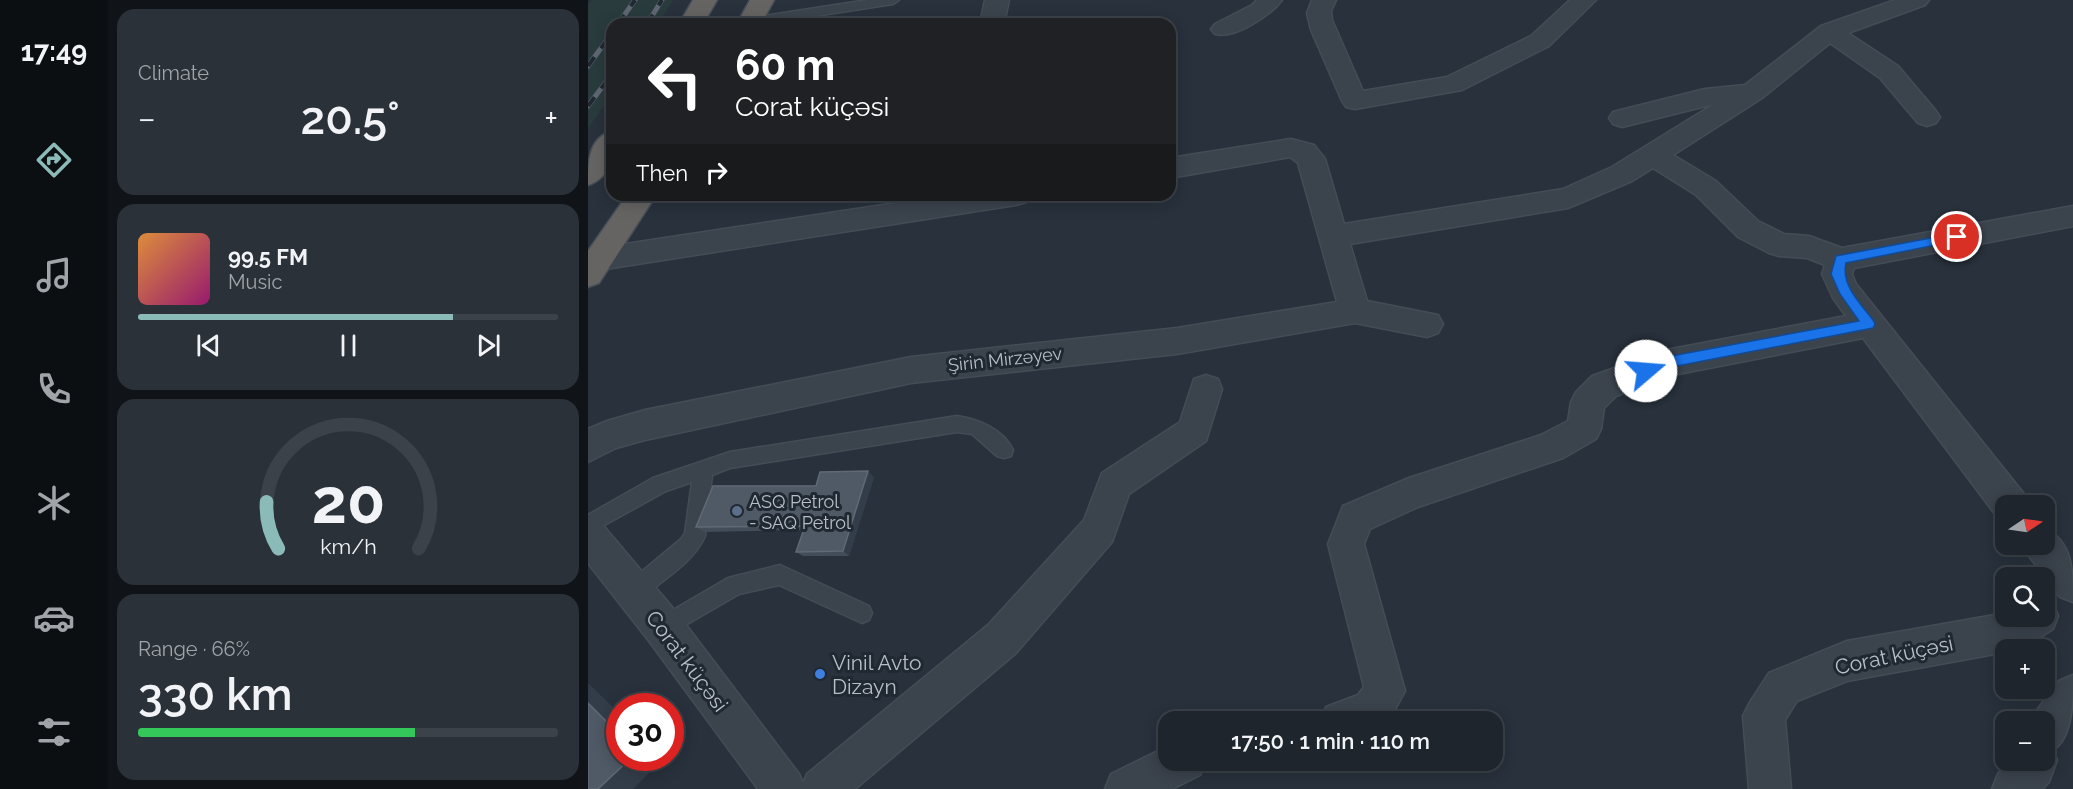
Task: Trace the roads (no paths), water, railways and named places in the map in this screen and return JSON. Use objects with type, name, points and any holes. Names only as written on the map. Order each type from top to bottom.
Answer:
[{"type":"highway","points":[[694,18],[705,0]]},
{"type":"highway","points":[[752,18],[762,0]]},
{"type":"highway","points":[[588,175],[606,149]]},
{"type":"highway","points":[[594,267],[638,201]]},
{"type":"street","points":[[993,18],[997,0]]},
{"type":"street","points":[[1223,29],[1260,10],[1270,0]]},
{"type":"street","points":[[1324,0],[1318,14],[1323,33],[1355,101],[1453,84],[1540,41],[1584,0]]},
{"type":"street","points":[[1334,236],[1568,198],[1622,174],[1752,92],[1829,31],[1917,0]]},
{"type":"street","points":[[1829,31],[1889,72],[1927,117]]},
{"type":"street","points":[[1622,118],[1660,111],[1705,97],[1752,92]]},
{"type":"street","points":[[1176,167],[1291,148],[1304,152],[1311,159],[1355,311]]},
{"type":"street","points":[[1651,154],[1706,188],[1748,229],[1779,245],[1809,247],[1841,259],[2073,216]]},
{"type":"street","points":[[594,267],[981,201]]},
{"type":"street","points":[[1841,259],[1837,274],[1844,291],[2002,495]]},
{"type":"street","name":"Şirin Mirzəyev","points":[[588,447],[607,436],[645,424],[911,370],[1177,340],[1355,311],[1427,324]]},
{"type":"street","points":[[1369,711],[1385,691],[1346,544],[1356,518],[1409,494],[1551,447],[1584,429],[1588,402],[1604,386],[1666,363],[1868,324]]},
{"type":"street","points":[[822,789],[1002,639],[1099,530],[1114,484],[1194,431],[1206,389]]},
{"type":"street","name":"Corat küçəsi","points":[[588,535],[663,627],[784,789]]},
{"type":"street","points":[[2051,555],[2073,584]]},
{"type":"street","points":[[2055,607],[2073,597]]},
{"type":"street","name":"Corat küçəsi","points":[[1770,789],[1764,716],[1783,687],[1847,661],[2014,631],[2021,627]]},
{"type":"street","points":[[2055,719],[2073,695]]},
{"type":"street","points":[[1126,789],[1163,771]]},
{"type":"street","points":[[2013,789],[2030,771]]},
{"type":"lane","points":[[780,18],[893,0]]},
{"type":"lane","points":[[588,525],[660,484],[730,460],[957,423],[977,427],[1004,450]]},
{"type":"lane","points":[[634,591],[688,546],[695,536],[703,469]]},
{"type":"lane","points":[[663,627],[735,585],[780,575],[862,613]]},
{"type":"railway","points":[[622,18],[635,0]]},
{"type":"railway","points":[[651,18],[662,0]]},
{"type":"railway","points":[[588,66],[606,41]]},
{"type":"railway","points":[[588,106],[606,82]]},
{"type":"place","name":"ASQ Petrol - SAQ Petrol","points":[[737,511]]},
{"type":"place","name":"Vinil Avto Dizayn","points":[[820,674]]}]
